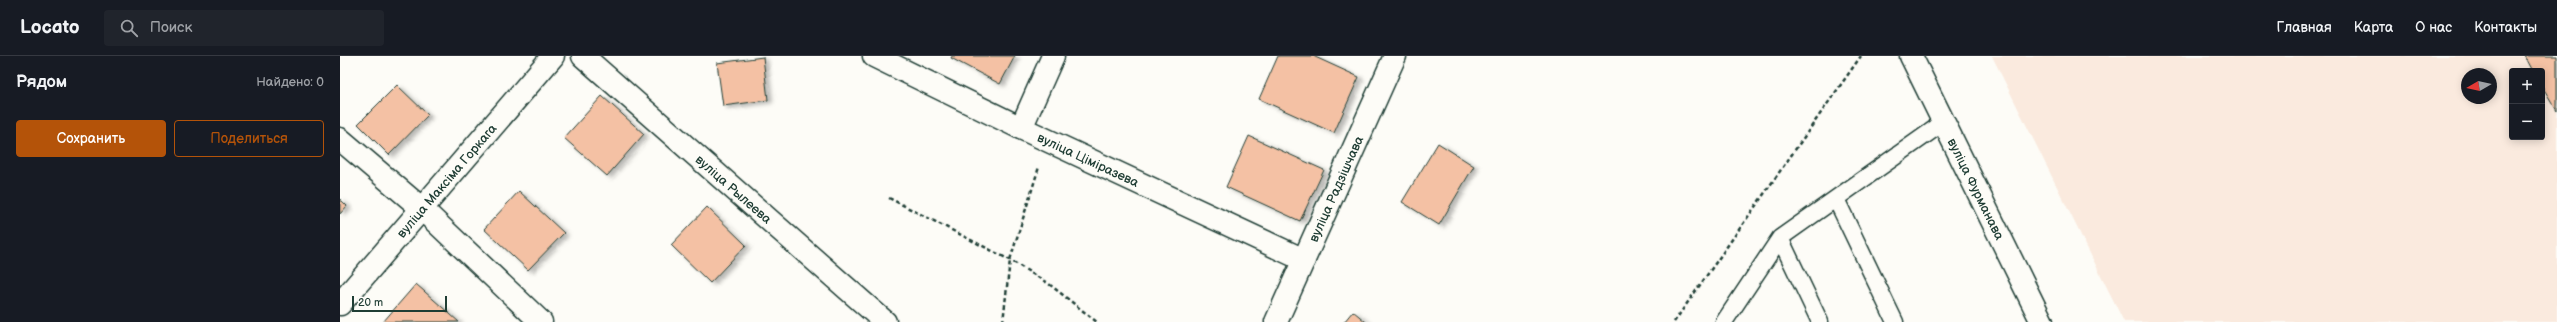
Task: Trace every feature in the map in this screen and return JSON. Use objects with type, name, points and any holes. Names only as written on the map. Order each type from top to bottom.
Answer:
[{"type":"street","name":"вуліца Максіма Горкага","points":[[340,304],[553,56]]},
{"type":"street","name":"вуліца Рылеева","points":[[583,56],[885,322]]},
{"type":"street","name":"вуліца Ціміразева","points":[[874,56],[1048,141],[1304,260]]},
{"type":"street","points":[[1021,128],[1053,56]]},
{"type":"street","name":"вуліца Радзішчава","points":[[1276,322],[1395,56]]},
{"type":"street","name":"вуліца Фурманава","points":[[1911,56],[2042,322]]},
{"type":"street","points":[[340,139],[422,208],[541,322]]},
{"type":"lane","points":[[1724,322],[1780,238],[1944,122]]},
{"type":"lane","points":[[1836,199],[1895,322]]},
{"type":"lane","points":[[1780,238],[1820,322]]},
{"type":"path","points":[[1674,322],[1861,56]]},
{"type":"path","points":[[1003,322],[1010,260],[1048,141]]},
{"type":"path","points":[[889,198],[1010,260],[1048,284],[1097,322]]},
{"type":"shaded area","points":[[1992,56],[2557,56],[2557,322],[2124,322]]},
{"type":"building","points":[[952,56],[1015,56],[1000,84],[951,58]]},
{"type":"building","points":[[1278,56],[1313,56],[1359,77],[1334,133],[1259,99]]},
{"type":"building","points":[[2525,56],[2557,56],[2557,111],[2545,91],[2545,68],[2531,68]]},
{"type":"building","points":[[763,57],[768,100],[723,106],[717,63]]},
{"type":"building","points":[[397,85],[428,115],[389,155],[358,124]]},
{"type":"building","points":[[602,96],[644,134],[607,176],[564,138]]},
{"type":"building","points":[[1249,136],[1324,170],[1300,221],[1226,187]]},
{"type":"building","points":[[1438,143],[1474,166],[1439,225],[1402,202]]},
{"type":"building","points":[[519,191],[564,233],[528,270],[484,229]]},
{"type":"building","points":[[340,199],[347,206],[340,214]]},
{"type":"building","points":[[707,207],[746,245],[710,283],[671,245]]},
{"type":"building","points":[[416,284],[459,322],[383,322]]},
{"type":"building","points":[[1353,311],[1366,322],[1344,322]]}]
